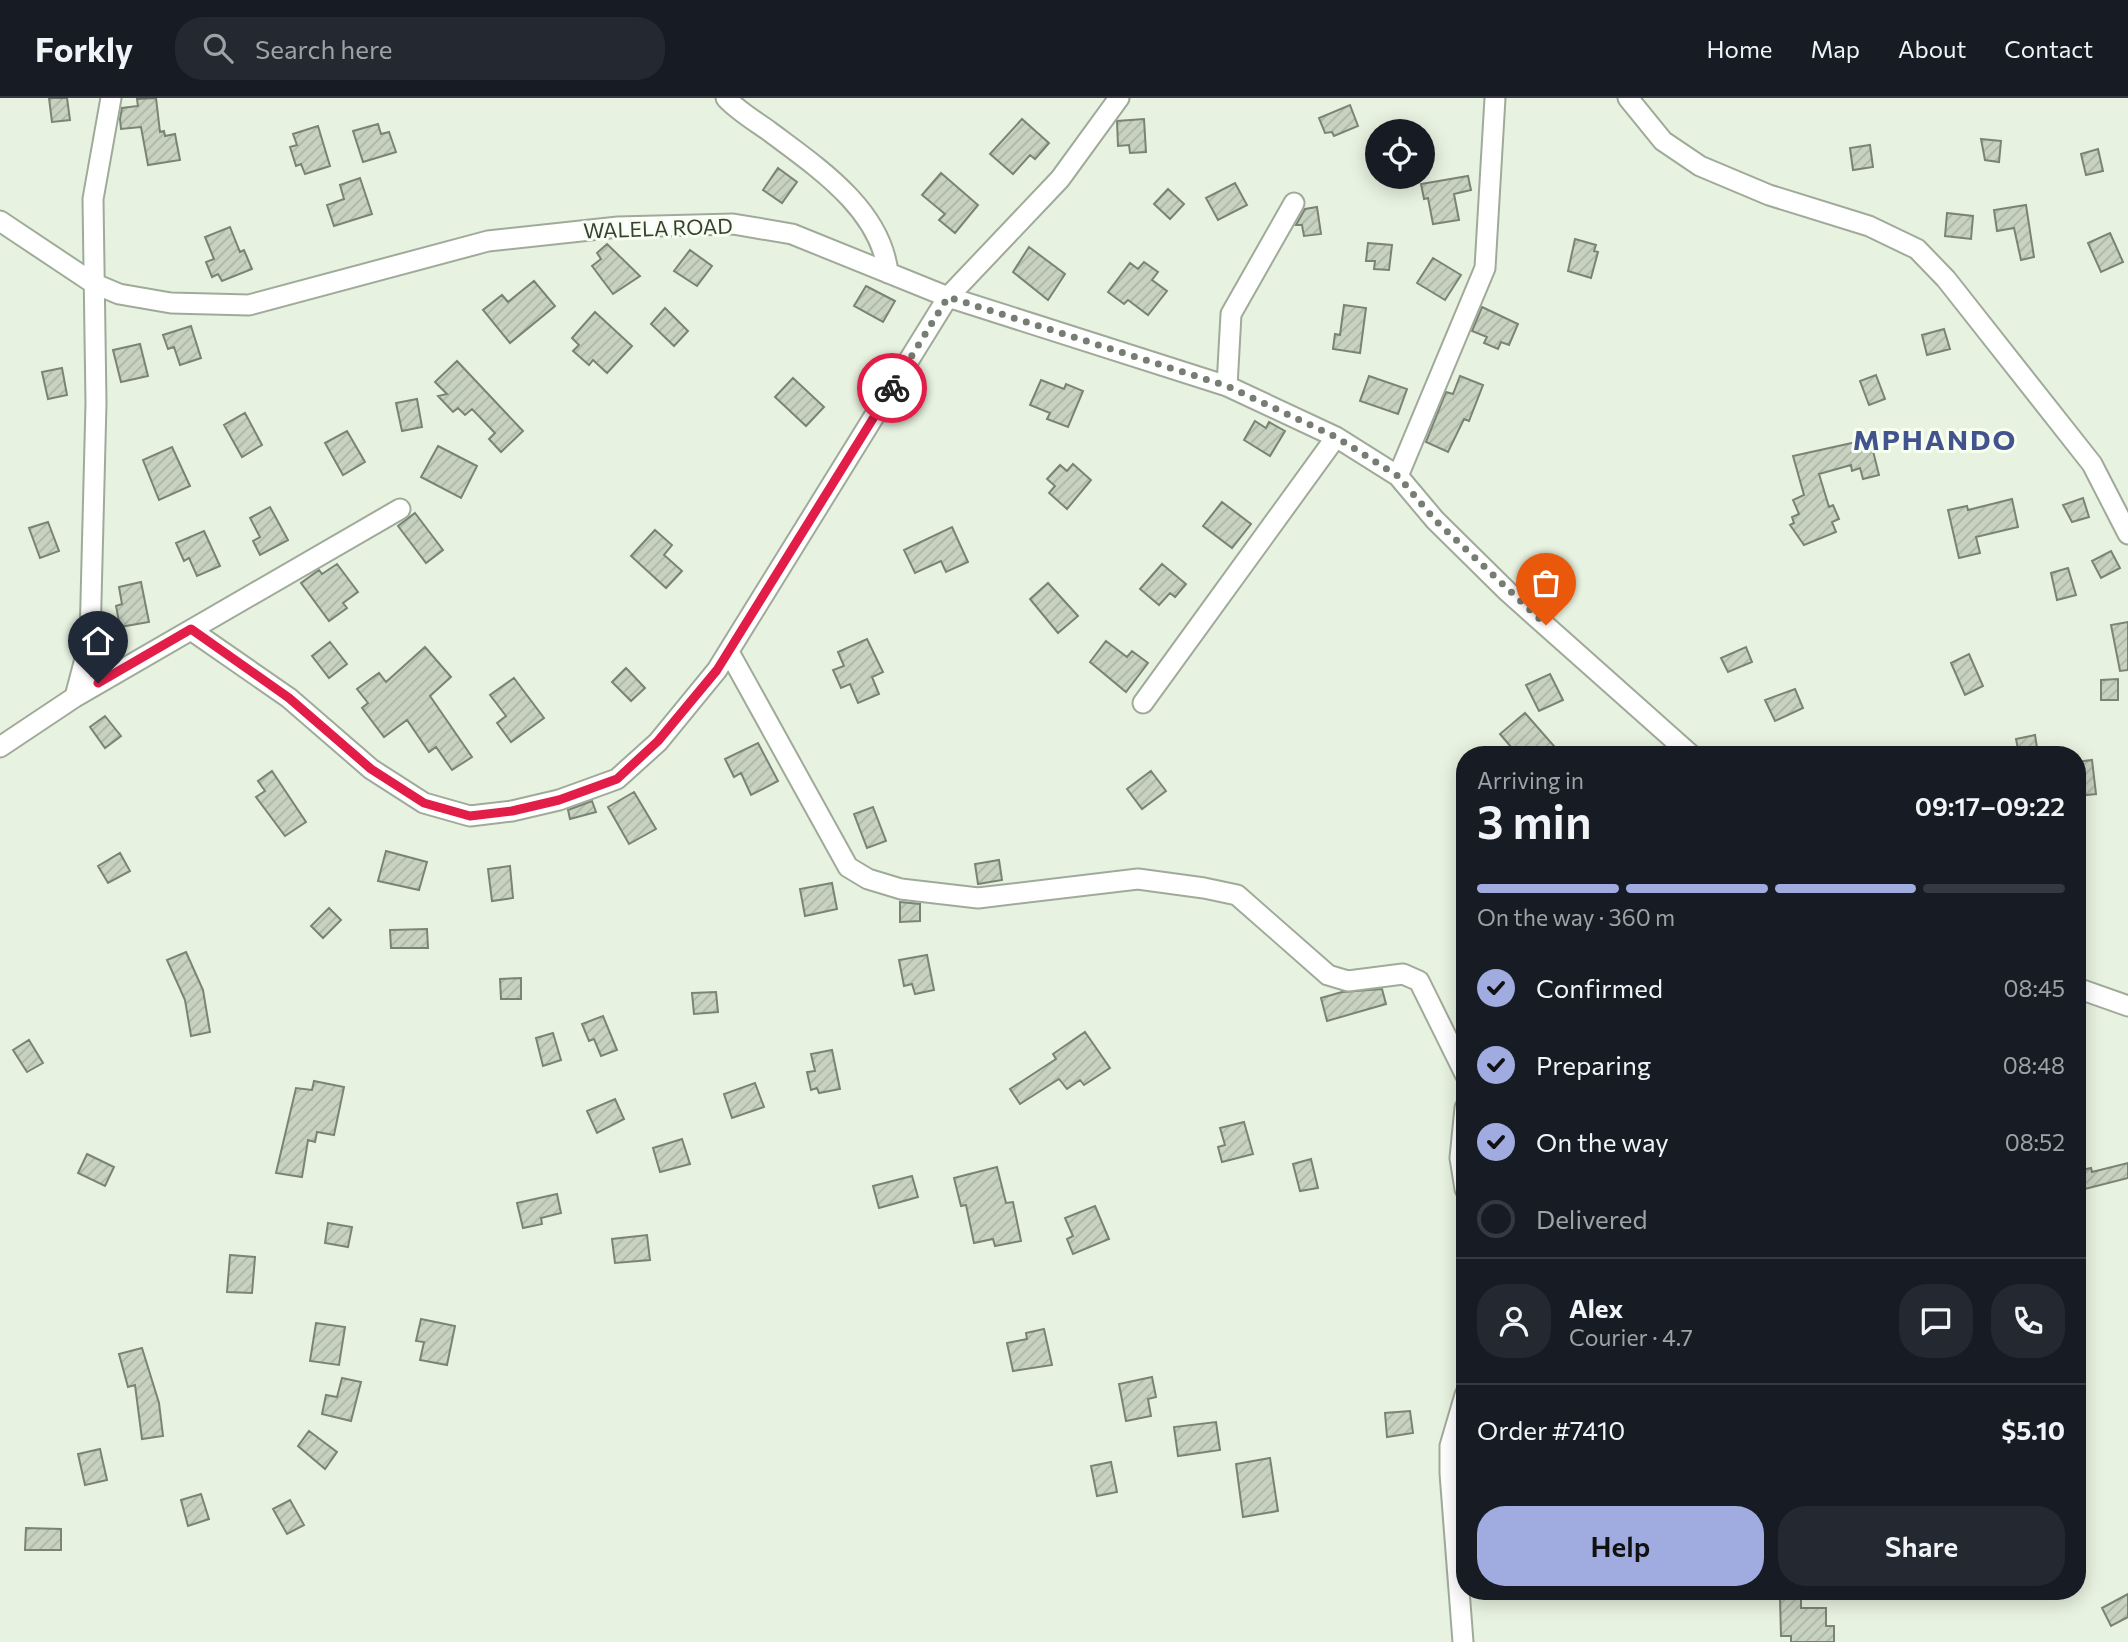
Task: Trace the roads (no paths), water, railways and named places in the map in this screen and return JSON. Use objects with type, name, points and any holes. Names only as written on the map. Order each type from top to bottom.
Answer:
[{"type":"street","points":[[75,697],[90,640],[96,403],[93,199],[111,98]]},
{"type":"street","points":[[726,98],[815,165],[871,222],[881,243],[888,273]]},
{"type":"street","points":[[191,629],[289,698],[371,769],[424,803],[470,816],[512,811],[559,800],[617,779],[658,741],[729,652],[948,297],[1060,179],[1119,98]]},
{"type":"street","points":[[1398,476],[1485,268],[1495,98]]},
{"type":"street","points":[[1628,98],[1663,141],[1700,166],[1769,195],[1869,226],[1917,249],[1946,279],[2092,464],[2128,534]]},
{"type":"street","points":[[1227,386],[1231,314],[1294,203]]},
{"type":"street","name":"WALELA ROAD","points":[[0,221],[93,283],[119,294],[171,303],[249,304],[488,241],[618,227],[733,224],[792,234],[948,297],[1227,386],[1336,437],[1398,476],[1435,520],[1508,592],[1680,746]]},
{"type":"street","points":[[1143,703],[1336,437]]},
{"type":"street","points":[[0,747],[75,697],[400,509]]},
{"type":"street","points":[[729,652],[848,867],[868,879],[901,890],[978,898],[1138,879],[1237,895],[1328,975],[1348,981],[1403,974],[1419,981],[1456,1056]]},
{"type":"street","points":[[2086,991],[2128,1006]]},
{"type":"street","points":[[1456,1426],[1450,1446],[1456,1551]]},
{"type":"street","points":[[1460,1600],[1463,1642]]},
{"type":"district","name":"MPHANDO","points":[[1935,440]]}]
